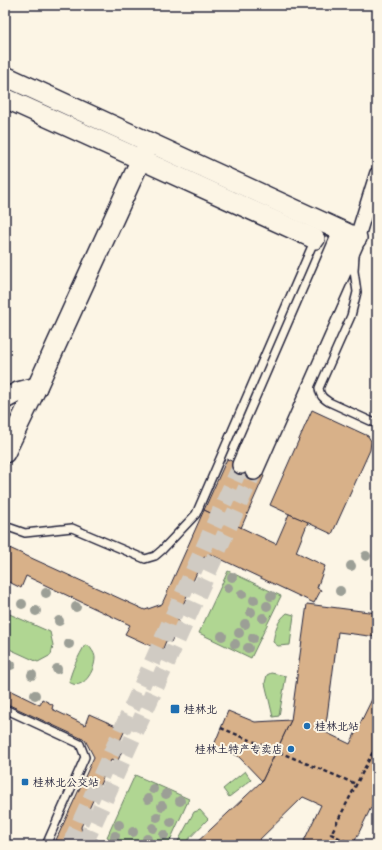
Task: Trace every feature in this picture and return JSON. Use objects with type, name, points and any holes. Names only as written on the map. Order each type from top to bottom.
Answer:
[{"type":"main road","points":[[5,76],[145,151],[315,239]]},
{"type":"main road","points":[[5,98],[145,151],[346,243]]},
{"type":"main road","points":[[5,453],[145,151]]},
{"type":"main road","points":[[5,399],[18,392],[37,386]]},
{"type":"street","points":[[247,468],[377,174]]},
{"type":"street","points":[[315,239],[346,243]]},
{"type":"lane","points":[[5,526],[25,533],[72,528],[145,559],[155,556],[162,550],[196,514],[315,239]]},
{"type":"lane","points":[[346,243],[354,271],[357,292],[351,316],[319,388],[320,393],[329,402],[377,424]]},
{"type":"lane","points":[[5,709],[80,744],[85,757],[46,845]]},
{"type":"path","points":[[221,728],[356,784]]},
{"type":"path","points":[[353,845],[331,834],[377,744]]},
{"type":"green space","points":[[228,571],[281,596],[251,658],[199,633]]},
{"type":"green space","points":[[5,612],[50,632],[53,645],[51,655],[38,662],[5,647]]},
{"type":"green space","points":[[287,613],[294,615],[290,645],[278,646],[273,642],[276,630],[281,619]]},
{"type":"green space","points":[[85,645],[89,646],[95,656],[93,668],[83,682],[74,684],[69,682],[70,678]]},
{"type":"green space","points":[[271,673],[286,676],[279,716],[273,717],[265,683],[267,675]]},
{"type":"green space","points":[[245,771],[251,780],[229,797],[223,789]]},
{"type":"green space","points":[[135,775],[189,799],[168,845],[125,845],[107,837]]},
{"type":"green space","points":[[200,810],[208,819],[183,845],[176,845],[194,812]]},
{"type":"building","points":[[312,410],[368,436],[371,441],[370,450],[332,534],[270,505]]},
{"type":"building","points":[[227,459],[264,476],[241,528],[204,510]]},
{"type":"building","points":[[204,510],[276,544],[289,514],[308,522],[296,552],[325,566],[317,588],[321,590],[314,603],[210,554],[203,558],[177,619],[180,623],[171,642],[166,641],[162,651],[125,634],[130,625],[26,576],[21,588],[5,580],[5,546],[145,610],[162,604]]},
{"type":"building","name":"桂林北站","points":[[307,604],[377,613],[377,637],[338,632],[325,732],[350,744],[377,689],[377,795],[353,845],[302,845],[321,805],[303,797],[254,845],[194,845],[262,781],[291,720]]},
{"type":"building","points":[[5,688],[40,705],[42,699],[53,705],[52,709],[85,725],[89,714],[125,730],[120,741],[125,743],[117,763],[111,760],[81,827],[82,833],[109,845],[68,845],[56,840],[94,757],[85,740],[5,703]]},
{"type":"building","points":[[228,711],[255,722],[291,720],[262,781],[239,757],[214,745]]},
{"type":"tunnel","points":[[70,845],[241,465]]},
{"type":"tunnel","points":[[84,845],[254,471]]},
{"type":"place","name":"桂林北","points":[[175,709]]},
{"type":"place","name":"桂林北站","points":[[307,726]]},
{"type":"place","name":"桂林土特产专卖店","points":[[291,749]]},
{"type":"place","name":"桂林北公交站","points":[[25,782]]}]
